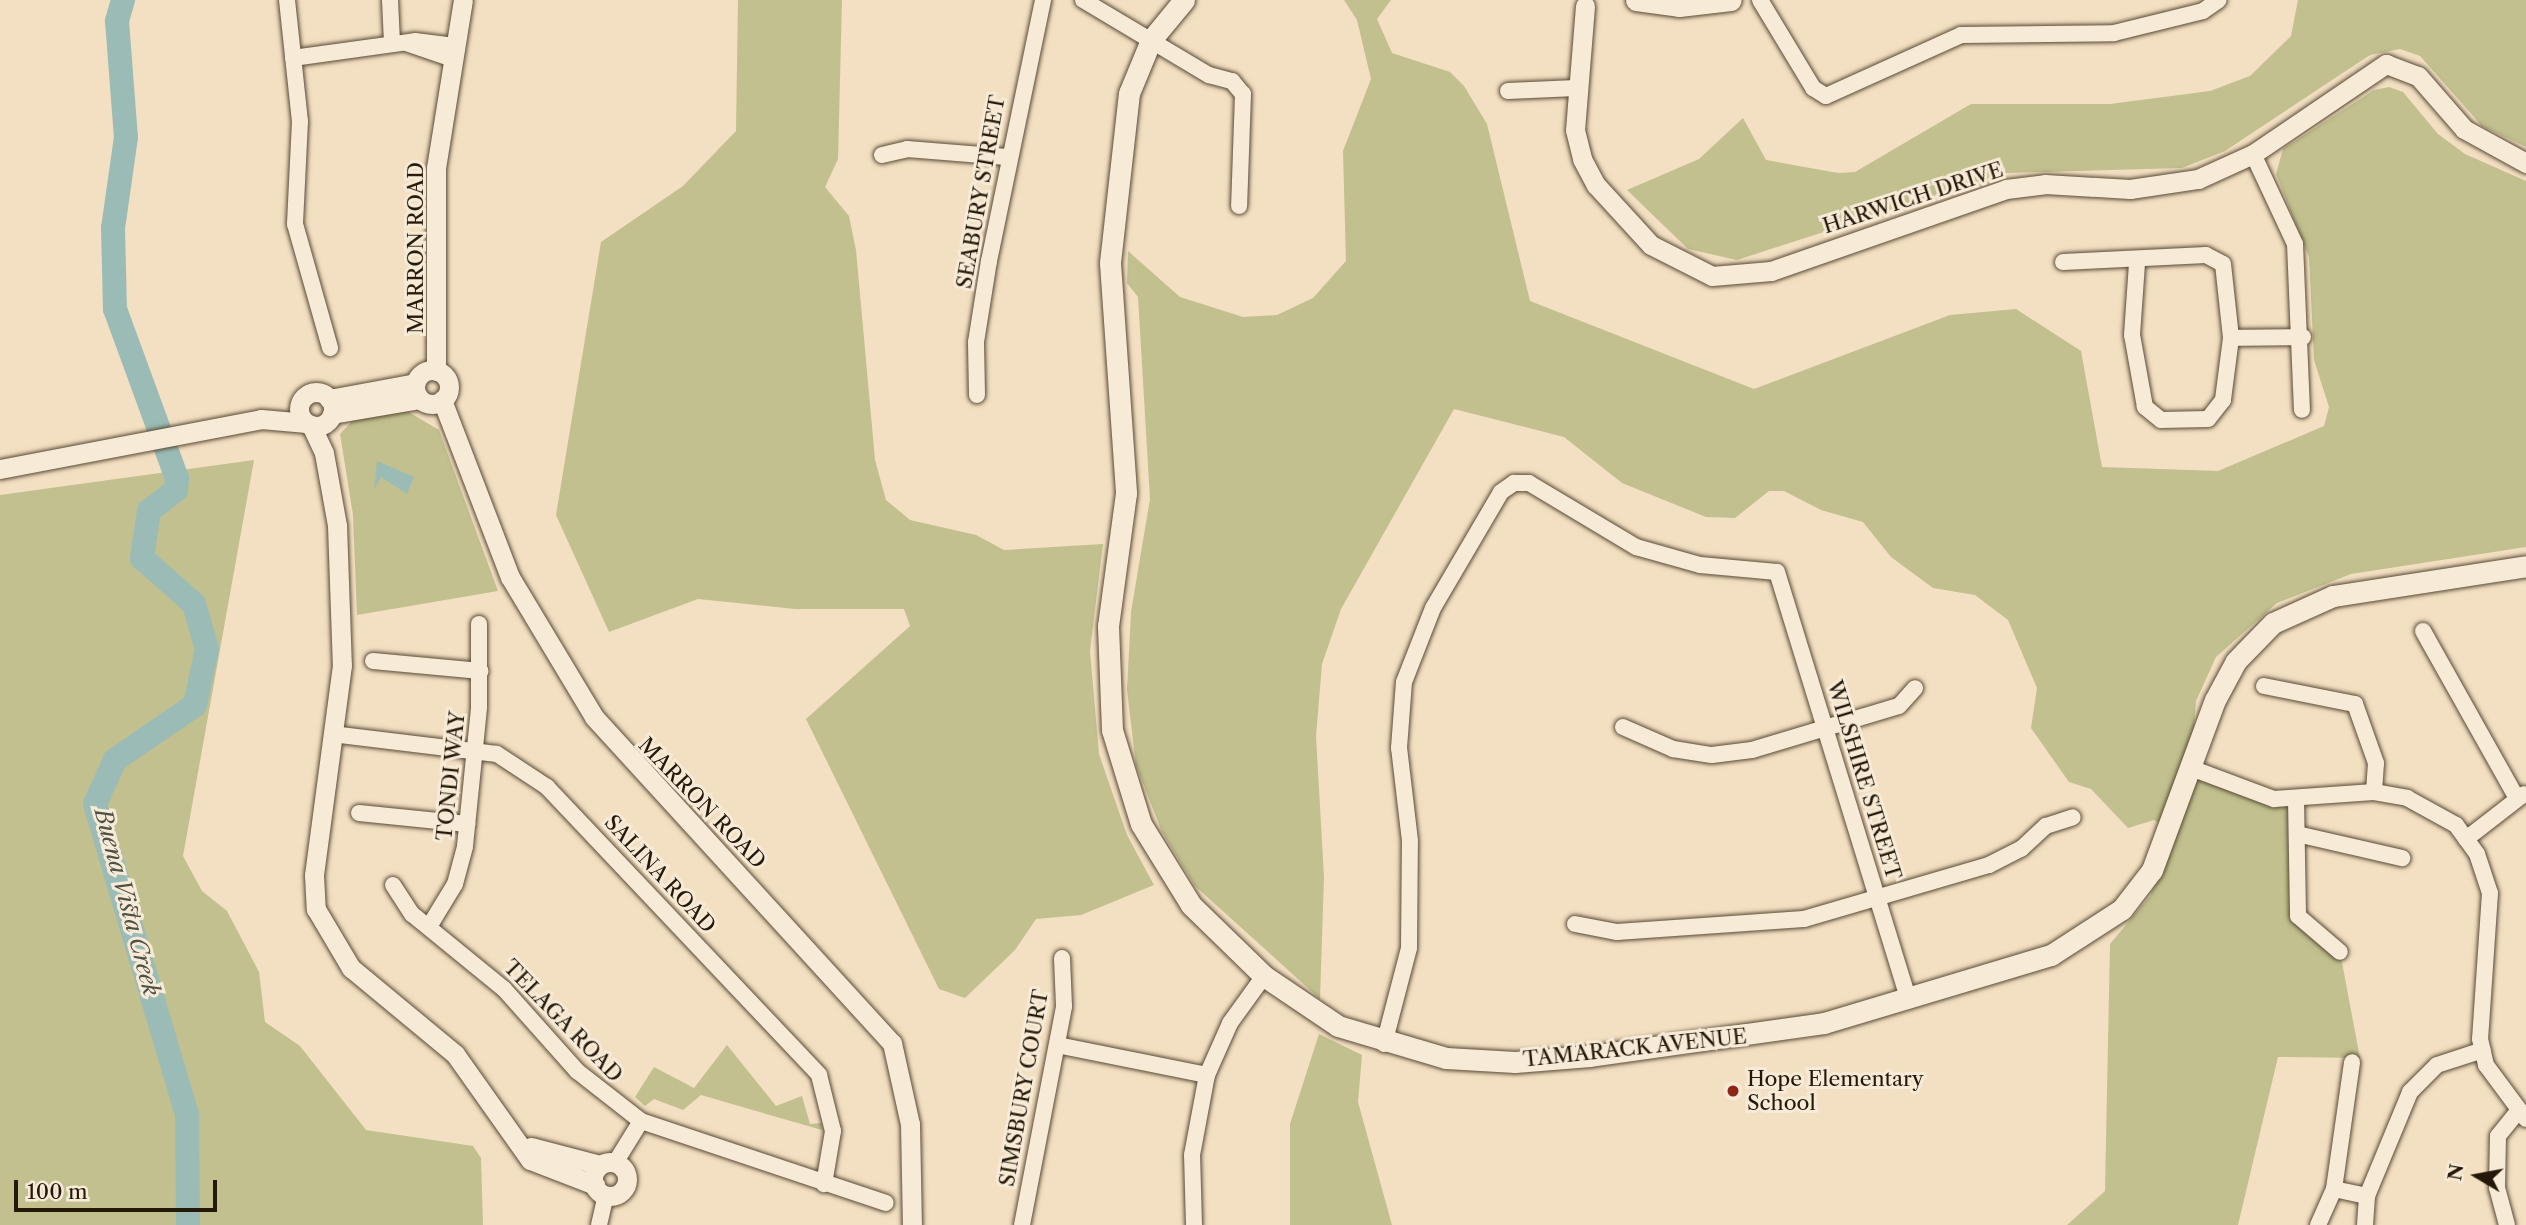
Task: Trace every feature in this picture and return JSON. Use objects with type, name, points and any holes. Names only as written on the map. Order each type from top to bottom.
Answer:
[{"type":"main road","name":"TAMARACK AVENUE","points":[[1184,0],[1151,40],[1129,93],[1110,263],[1126,493],[1108,626],[1112,730],[1124,779],[1164,867],[1191,905],[1264,976],[1339,1026],[1384,1044],[1446,1058],[1515,1062],[1786,1030],[1909,1000],[2051,955],[2097,930],[2152,870],[2190,768],[2236,661],[2293,611],[2333,596],[2526,566]]},
{"type":"main road","points":[[1636,0],[1679,6],[1731,0]]},
{"type":"street","points":[[287,0],[300,121],[298,224],[330,348]]},
{"type":"street","points":[[390,0],[399,43]]},
{"type":"street","name":"MARRON ROAD","points":[[463,0],[435,191],[436,371],[447,382],[442,400],[510,577],[594,717],[892,1043],[911,1137],[912,1225]]},
{"type":"street","name":"SEABURY STREET","points":[[977,395],[976,342],[1007,157],[1043,0]]},
{"type":"street","points":[[1083,0],[1151,40],[1232,81],[1243,94],[1239,206]]},
{"type":"street","points":[[1760,0],[1812,88],[1826,96],[1961,35],[2114,33],[2203,11],[2219,0]]},
{"type":"street","name":"HARWICH DRIVE","points":[[1586,3],[1574,130],[1596,185],[1651,245],[1712,276],[1771,271],[2006,189],[2163,187],[2198,179],[2253,154],[2386,64],[2418,76],[2464,129],[2526,163]]},
{"type":"street","points":[[293,58],[399,43],[454,53]]},
{"type":"street","points":[[1508,90],[1576,88]]},
{"type":"street","points":[[882,155],[907,149],[1007,157]]},
{"type":"street","points":[[2253,154],[2295,244],[2303,337],[2302,410]]},
{"type":"street","points":[[2063,262],[2081,257],[2137,263],[2216,257],[2223,264],[2231,338],[2219,412],[2208,419],[2151,416],[2133,335],[2137,263]]},
{"type":"street","points":[[2231,338],[2303,337]]},
{"type":"street","points":[[0,469],[269,418],[321,416],[418,391],[436,371]]},
{"type":"street","points":[[418,391],[442,400]]},
{"type":"street","points":[[269,418],[300,403],[312,392],[321,416],[324,453],[337,525],[342,665],[314,875],[326,932],[351,968],[455,1054],[519,1145],[550,1170],[600,1190],[626,1184],[608,1164],[519,1145]]},
{"type":"street","points":[[300,403],[321,416]]},
{"type":"street","name":"WILSHIRE STREET","points":[[1384,1044],[1409,948],[1410,841],[1399,748],[1404,682],[1433,608],[1501,492],[1514,483],[1529,483],[1636,547],[1700,565],[1777,572],[1909,1000]]},
{"type":"street","name":"TONDI WAY","points":[[430,925],[455,884],[467,824],[476,750],[481,671],[479,624]]},
{"type":"street","points":[[2423,631],[2521,795],[2466,839]]},
{"type":"street","points":[[373,661],[481,671]]},
{"type":"street","points":[[2264,686],[2355,704],[2376,763],[2374,792]]},
{"type":"street","points":[[1623,727],[1673,749],[1712,755],[1826,728],[1899,706],[1915,688]]},
{"type":"street","name":"SALINA ROAD","points":[[332,734],[476,750],[518,762],[547,787],[819,1075],[833,1131],[824,1184]]},
{"type":"street","points":[[2190,768],[2274,799],[2374,792],[2436,812],[2466,839],[2490,893],[2483,1049],[2522,1115],[2498,1136],[2497,1188],[2507,1225]]},
{"type":"street","points":[[2296,799],[2298,916],[2340,952]]},
{"type":"street","points":[[359,813],[467,824]]},
{"type":"street","points":[[1575,924],[1617,932],[1777,923],[1989,865],[2021,849],[2046,826],[2073,817]]},
{"type":"street","points":[[2297,834],[2402,858]]},
{"type":"street","name":"TELAGA ROAD","points":[[393,885],[412,914],[430,925],[504,989],[577,1071],[641,1121],[886,1203]]},
{"type":"street","name":"SIMSBURY COURT","points":[[1022,1225],[1065,1006],[1062,958]]},
{"type":"street","points":[[1194,1225],[1192,1155],[1207,1075],[1230,1023],[1264,976]]},
{"type":"street","points":[[1057,1045],[1207,1075]]},
{"type":"street","points":[[2365,1225],[2367,1196],[2420,1081],[2437,1065],[2483,1049]]},
{"type":"street","points":[[2318,1225],[2334,1189],[2352,1062]]},
{"type":"street","points":[[599,1225],[600,1190],[608,1164],[641,1121]]},
{"type":"street","points":[[2334,1189],[2367,1196]]},
{"type":"shaded area","points":[[738,0],[842,0],[838,159],[825,187],[849,216],[856,250],[875,460],[886,500],[910,520],[976,535],[1004,550],[1103,544],[1090,651],[1099,754],[1127,835],[1154,885],[1081,915],[1036,919],[1015,950],[965,998],[939,989],[806,719],[910,626],[904,609],[795,609],[698,599],[609,632],[556,515],[601,242],[683,186],[736,131]]},
{"type":"shaded area","points":[[1344,0],[1391,0],[1377,19],[1392,53],[1450,72],[1464,86],[1487,124],[1530,301],[1754,389],[1950,315],[2016,309],[2081,351],[2102,467],[2218,471],[2324,426],[2329,407],[2314,360],[2309,257],[2276,174],[2283,149],[2374,90],[2389,87],[2403,92],[2438,134],[2465,154],[2526,181],[2526,547],[2351,574],[2277,603],[2216,657],[2196,701],[2191,768],[2296,799],[2298,916],[2340,952],[2360,1058],[2278,1057],[2238,1225],[2067,1225],[2105,1191],[2110,944],[2150,896],[2176,832],[2154,820],[2128,828],[2091,789],[2069,782],[2031,728],[2037,688],[2008,620],[1975,595],[1933,588],[1891,557],[1863,522],[1821,510],[1784,491],[1769,491],[1735,518],[1706,517],[1622,483],[1564,437],[1454,409],[1341,609],[1322,664],[1316,736],[1324,877],[1320,999],[1195,886],[1162,832],[1136,765],[1127,690],[1131,612],[1150,499],[1138,297],[1127,283],[1128,251],[1180,297],[1243,317],[1277,315],[1313,298],[1346,261],[1343,151],[1371,79],[1357,20]]},
{"type":"shaded area","points":[[2298,0],[2526,0],[2526,147],[2482,126],[2420,56],[2400,49],[2370,55],[2225,151],[2182,168],[2006,173],[1737,260],[1688,249],[1627,190],[1699,159],[1743,118],[1766,160],[1838,173],[1855,172],[1971,104],[2110,104],[2210,91],[2250,76],[2291,36]]},
{"type":"shaded area","points":[[407,411],[439,430],[498,591],[357,615],[353,515],[340,434],[354,419]]},
{"type":"shaded area","points":[[254,460],[183,856],[202,891],[227,911],[259,972],[265,1022],[300,1046],[366,1130],[473,1146],[481,1158],[483,1225],[0,1225],[0,495]]},
{"type":"shaded area","points":[[1319,1034],[1362,1055],[1358,1102],[1392,1225],[1290,1225],[1290,1124]]},
{"type":"shaded area","points":[[727,1045],[776,1106],[802,1096],[810,1124],[822,1123],[822,1130],[701,1095],[683,1110],[654,1099],[645,1106],[635,1097],[654,1067],[694,1088]]},
{"type":"water","points":[[377,461],[414,477],[407,494],[381,477],[374,490]]},
{"type":"waterway","name":"Buena Vista Creek","points":[[123,0],[117,21],[126,137],[113,228],[115,309],[177,478],[176,490],[149,511],[142,558],[194,604],[207,649],[195,705],[115,760],[95,804],[187,1114],[188,1225]]},
{"type":"place","name":"Hope Elementary School","points":[[1733,1091]]}]
